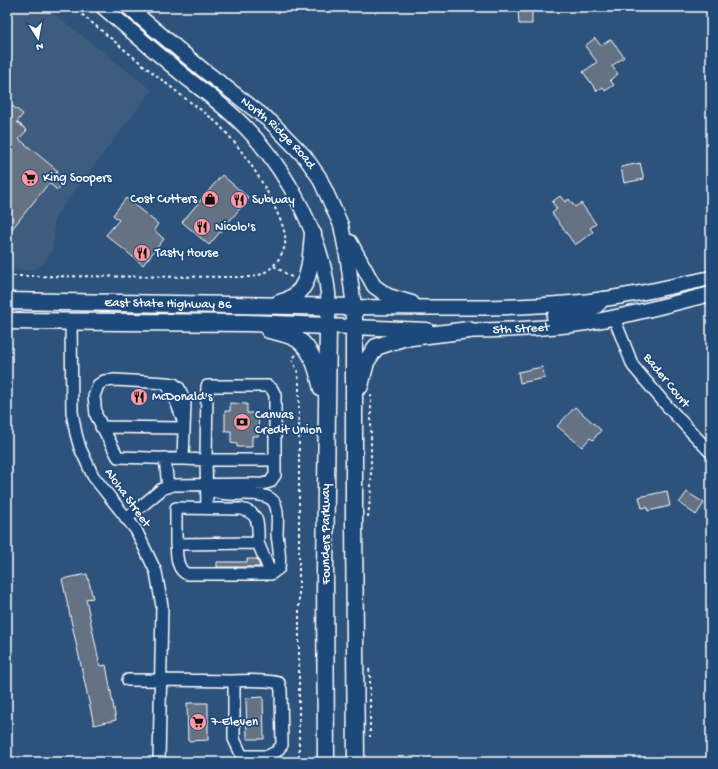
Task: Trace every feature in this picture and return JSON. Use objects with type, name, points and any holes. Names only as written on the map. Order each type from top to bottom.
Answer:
[{"type":"highway","points":[[252,305],[281,303],[289,300],[300,292],[306,283],[312,234]]},
{"type":"highway","name":"East State Highway 86","points":[[7,301],[328,306]]},
{"type":"highway","name":"5th Street","points":[[328,306],[354,307]]},
{"type":"highway","points":[[354,307],[356,762]]},
{"type":"highway","name":"East State Highway 86","points":[[7,321],[247,323],[328,326]]},
{"type":"highway","points":[[247,323],[296,338],[305,346],[316,364],[327,432]]},
{"type":"highway","name":"Founders Parkway","points":[[326,762],[325,572],[328,326]]},
{"type":"highway","points":[[354,407],[366,362],[376,347],[403,338],[469,330]]},
{"type":"main road","name":"North Ridge Road","points":[[103,7],[222,105],[249,130],[271,157],[291,187],[305,215],[323,268],[328,292],[328,306]]},
{"type":"main road","name":"North Ridge Road","points":[[128,7],[202,69],[231,90],[270,122],[305,157],[319,177],[341,226],[348,261],[354,307]]},
{"type":"main road","points":[[341,226],[374,286],[388,296],[426,308]]},
{"type":"main road","name":"5th Street","points":[[354,307],[426,308],[528,306],[571,303],[618,297],[711,278]]},
{"type":"main road","points":[[614,318],[614,313],[623,307],[711,286]]},
{"type":"main road","name":"5th Street","points":[[328,326],[443,330],[522,329],[585,323],[614,318],[711,294]]},
{"type":"main road","points":[[443,330],[578,313],[597,306],[602,299]]},
{"type":"main road","name":"Founders Parkway","points":[[328,306],[328,326]]},
{"type":"street","name":"Bader Court","points":[[614,318],[633,366],[667,406],[710,452]]},
{"type":"street","name":"Aloha Street","points":[[71,322],[72,412],[80,448],[93,476],[136,530],[156,572],[162,606],[159,762]]},
{"type":"street","points":[[183,459],[183,424],[185,410],[179,388],[174,384],[115,380],[104,381],[98,385],[94,396],[96,415],[118,457],[206,460],[275,460]]},
{"type":"street","points":[[126,519],[162,489],[173,485],[206,485],[262,484],[270,482],[275,475],[275,395],[272,389],[268,386],[207,386],[206,460],[206,485],[207,508]]},
{"type":"street","points":[[101,427],[183,424]]},
{"type":"street","points":[[165,458],[168,487]]},
{"type":"street","points":[[206,485],[214,491],[224,494],[259,495],[269,497],[275,502],[277,512],[280,562],[279,568],[271,574],[187,574],[182,572],[179,568],[176,554],[176,508],[241,509],[247,510],[256,518],[258,523],[258,544],[271,574]]},
{"type":"street","points":[[176,544],[258,544]]},
{"type":"street","points":[[128,680],[272,681],[279,683],[281,690],[282,745],[276,752],[268,756],[242,756],[237,748],[234,739],[234,681]]},
{"type":"path","points":[[7,276],[250,277],[262,274],[274,266],[284,250],[286,236],[283,225],[268,192],[252,167],[219,125],[204,111],[176,92],[73,7]]},
{"type":"path","points":[[299,762],[299,383],[298,373],[292,359],[305,346]]},
{"type":"path","points":[[368,521],[371,490],[371,388]]},
{"type":"path","points":[[368,664],[370,676],[370,738]]},
{"type":"shaded area","points":[[7,7],[45,7],[152,90],[58,213],[54,220],[54,240],[52,250],[45,262],[32,270],[7,270]]},
{"type":"building","points":[[518,9],[532,9],[532,24],[519,24]]},
{"type":"building","points":[[595,38],[601,46],[611,39],[624,57],[612,66],[618,74],[610,80],[614,85],[605,91],[603,87],[597,91],[583,72],[597,62],[585,46]]},
{"type":"building","name":"King Soopers","points":[[7,102],[23,114],[17,122],[27,130],[19,139],[58,171],[56,173],[65,180],[57,190],[49,183],[7,235]]},
{"type":"building","points":[[640,163],[644,179],[624,183],[621,167]]},
{"type":"building","points":[[222,175],[249,198],[209,245],[182,222]]},
{"type":"building","points":[[560,196],[565,202],[569,199],[575,207],[581,203],[596,224],[590,228],[593,232],[575,245],[552,213],[557,209],[552,202]]},
{"type":"building","points":[[126,198],[158,224],[154,230],[164,239],[143,265],[106,235],[119,220],[113,215]]},
{"type":"building","points":[[542,367],[545,378],[520,383],[518,372]]},
{"type":"building","name":"Canvas Credit Union","points":[[230,403],[247,404],[247,413],[259,413],[258,436],[252,436],[252,447],[237,447],[237,444],[231,443],[231,431],[225,431],[225,411],[230,411]]},
{"type":"building","points":[[575,407],[601,430],[593,440],[590,438],[582,447],[557,426]]},
{"type":"building","points":[[667,491],[670,506],[648,511],[647,507],[642,508],[639,497]]},
{"type":"building","points":[[687,492],[704,503],[696,515],[679,503]]},
{"type":"building","points":[[247,559],[257,559],[260,567],[217,567],[217,562],[247,562]]},
{"type":"building","points":[[87,574],[93,598],[86,599],[100,666],[106,665],[116,720],[94,725],[62,579]]},
{"type":"building","points":[[263,697],[264,739],[247,739],[246,698]]},
{"type":"building","name":"7-Eleven","points":[[187,703],[208,703],[208,740],[188,741]]},
{"type":"place","name":"King Soopers","points":[[30,178]]},
{"type":"place","name":"Cost Cutters","points":[[210,199]]},
{"type":"place","name":"Subway","points":[[239,200]]},
{"type":"place","name":"Nicolo's","points":[[202,227]]},
{"type":"place","name":"Tasty House","points":[[142,253]]},
{"type":"place","name":"McDonald's","points":[[139,397]]},
{"type":"place","name":"Canvas Credit Union","points":[[242,422]]},
{"type":"place","name":"7-Eleven","points":[[198,722]]}]
